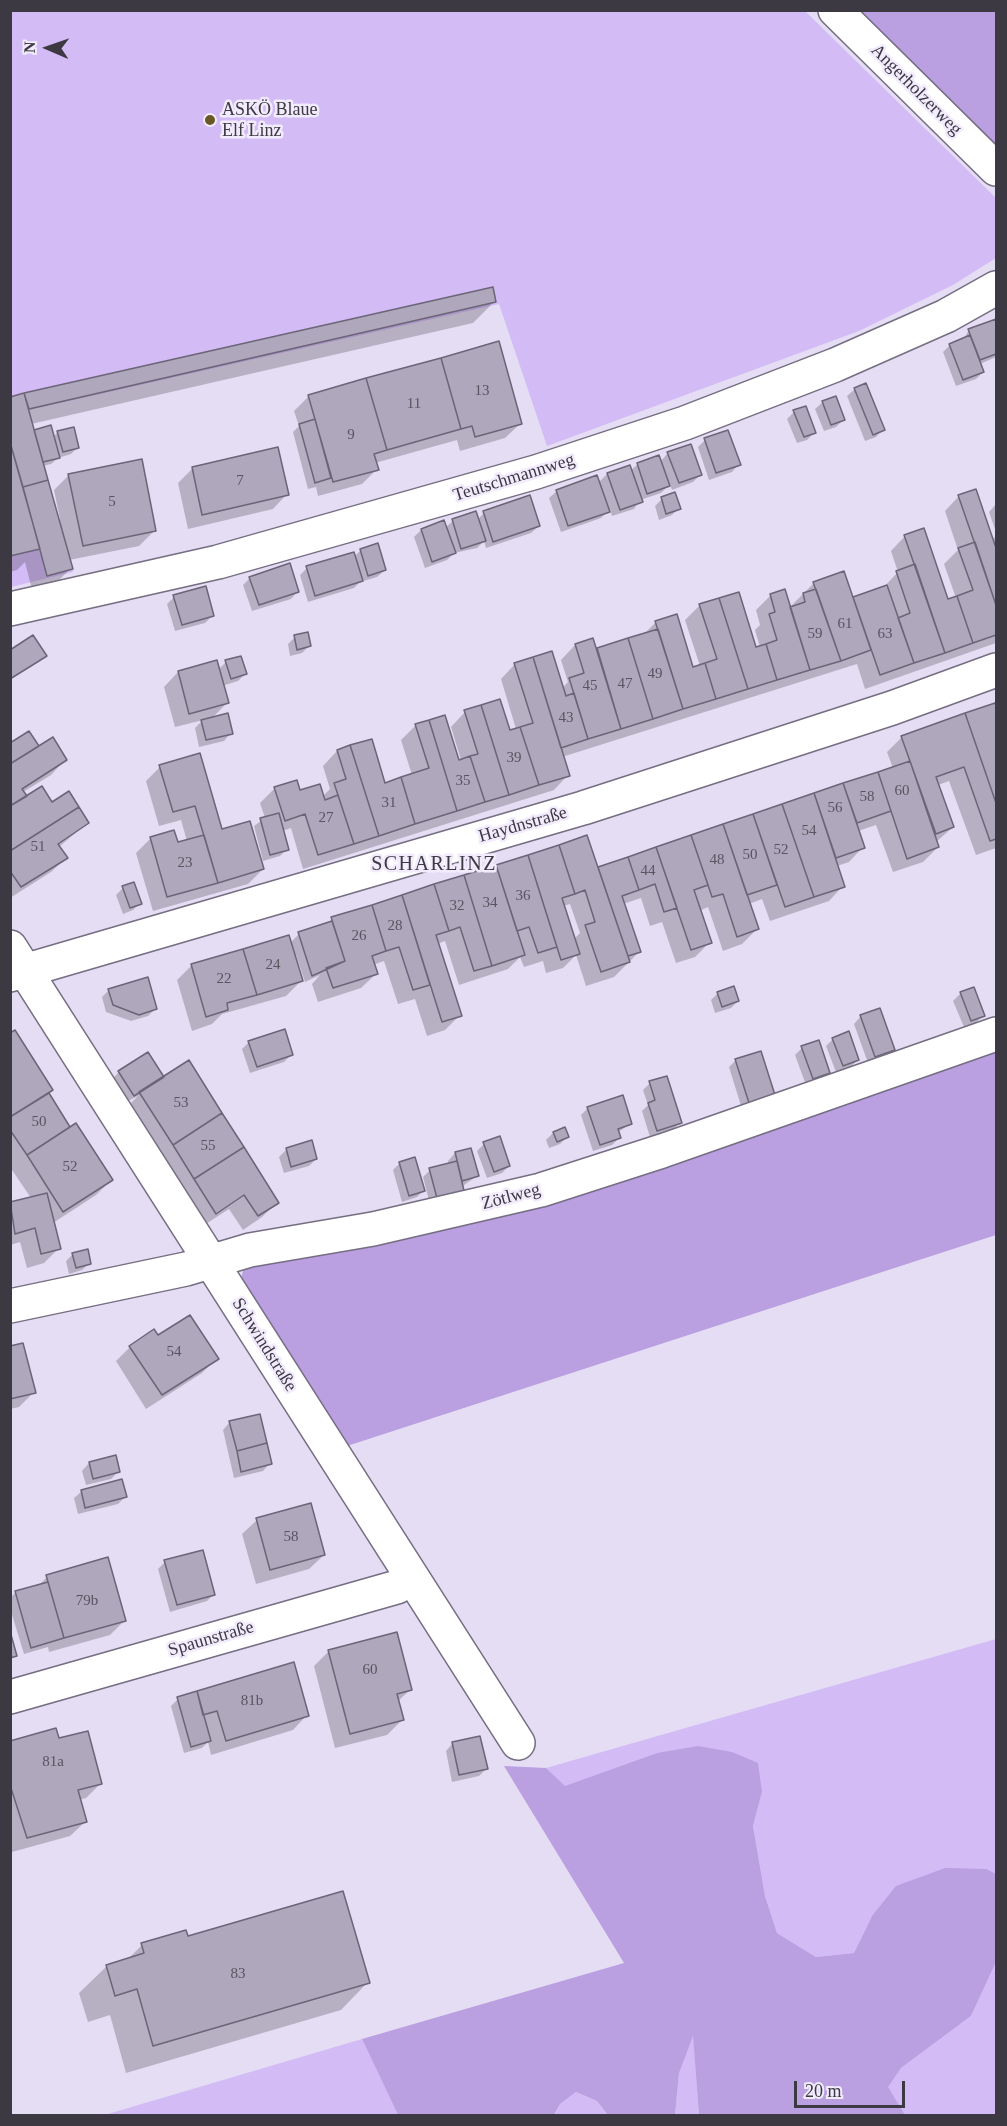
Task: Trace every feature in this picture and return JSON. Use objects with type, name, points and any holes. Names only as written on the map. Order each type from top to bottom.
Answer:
[{"type":"street","name":"Angerholzerweg","points":[[835,10],[996,169]]},
{"type":"street","name":"Teutschmannweg","points":[[10,609],[218,562],[536,472],[685,423],[835,365],[946,316],[996,288]]},
{"type":"street","name":"Haydnstraße","points":[[16,964],[582,808],[892,708],[996,670]]},
{"type":"street","name":"Schwindstraße","points":[[16,964],[211,1262],[410,1578],[518,1743]]},
{"type":"street","name":"Zötlweg","points":[[10,1306],[211,1262],[250,1250],[457,1211],[541,1190],[662,1151],[996,1034]]},
{"type":"street","name":"Spaunstraße","points":[[10,1697],[397,1587],[410,1578]]},
{"type":"shaded area","points":[[10,11],[805,11],[996,198],[996,258],[953,285],[859,331],[547,446],[499,304],[29,410],[73,572],[11,587]]},
{"type":"shaded area","points":[[860,11],[996,11],[996,150],[898,50]]},
{"type":"shaded area","points":[[996,1048],[996,1235],[347,1446],[241,1279],[244,1266]]},
{"type":"shaded area","points":[[996,1639],[996,1874],[987,1869],[872,1916],[854,1953],[816,1957],[777,1933],[765,1896],[753,1826],[762,1792],[657,1753],[564,1787],[546,1768]]},
{"type":"shaded area","points":[[698,1746],[732,1752],[758,1763],[762,1792],[753,1826],[765,1896],[777,1933],[816,1957],[854,1953],[872,1916],[896,1886],[945,1868],[987,1869],[996,1874],[996,1962],[971,2016],[901,2068],[888,2087],[905,2115],[699,2115],[693,2036],[679,2073],[675,2115],[608,2115],[597,2101],[576,2092],[560,2104],[554,2115],[398,2115],[362,2039],[624,1963],[504,1766],[546,1768],[565,1786],[657,1753]]},
{"type":"shaded area","points":[[996,1962],[996,2115],[905,2115],[887,2087],[901,2068],[971,2016]]},
{"type":"shaded area","points":[[693,2034],[699,2115],[675,2115],[679,2073]]},
{"type":"shaded area","points":[[362,2039],[398,2115],[101,2116]]},
{"type":"shaded area","points":[[576,2092],[597,2101],[608,2115],[554,2116],[560,2104]]},
{"type":"building","points":[[493,287],[496,302],[29,409],[24,393]]},
{"type":"building","points":[[996,319],[996,354],[980,360],[968,329]]},
{"type":"building","points":[[970,335],[984,372],[963,380],[949,344]]},
{"type":"building","points":[[499,341],[522,424],[475,437],[472,426],[461,429],[441,358]]},
{"type":"building","points":[[441,358],[461,429],[387,450],[366,378]]},
{"type":"building","points":[[366,378],[387,450],[374,454],[379,470],[333,482],[308,395]]},
{"type":"building","points":[[866,383],[885,430],[873,435],[854,388]]},
{"type":"building","points":[[24,393],[48,480],[23,487],[10,442],[10,397]]},
{"type":"building","points":[[836,396],[845,420],[831,425],[822,401]]},
{"type":"building","points":[[806,406],[816,433],[804,437],[793,410]]},
{"type":"building","points":[[315,419],[331,478],[315,483],[299,424]]},
{"type":"building","points":[[51,425],[60,458],[43,462],[34,430]]},
{"type":"building","points":[[74,427],[79,448],[63,452],[57,431]]},
{"type":"building","points":[[728,430],[741,465],[716,473],[704,438]]},
{"type":"building","points":[[10,442],[40,549],[10,556]]},
{"type":"building","points":[[691,444],[702,475],[679,483],[667,452]]},
{"type":"building","points":[[278,447],[289,495],[202,515],[192,467]]},
{"type":"building","points":[[659,455],[670,486],[647,494],[637,463]]},
{"type":"building","points":[[142,459],[156,531],[83,546],[68,474]]},
{"type":"building","points":[[630,465],[643,502],[620,510],[607,473]]},
{"type":"building","points":[[597,475],[610,512],[568,526],[556,490]]},
{"type":"building","points":[[48,480],[73,569],[47,576],[23,487]]},
{"type":"building","points":[[976,489],[996,548],[996,605],[958,495]]},
{"type":"building","points":[[675,492],[681,509],[666,514],[661,497]]},
{"type":"building","points":[[530,495],[540,526],[493,542],[483,511]]},
{"type":"building","points":[[476,511],[486,541],[461,549],[452,519]]},
{"type":"building","points":[[444,520],[456,553],[432,562],[421,529]]},
{"type":"building","points":[[924,528],[948,599],[957,596],[973,643],[945,653],[904,535]]},
{"type":"building","points":[[975,542],[996,605],[996,635],[973,643],[957,596],[973,590],[958,548]]},
{"type":"building","points":[[378,543],[386,570],[368,576],[360,549]]},
{"type":"building","points":[[354,552],[363,581],[315,596],[306,566]]},
{"type":"building","points":[[290,563],[299,592],[259,605],[249,577]]},
{"type":"building","points":[[915,564],[945,653],[914,663],[898,618],[910,613],[896,571]]},
{"type":"building","points":[[844,571],[871,650],[841,661],[813,582]]},
{"type":"building","points":[[887,585],[914,663],[880,675],[853,597]]},
{"type":"building","points":[[206,586],[214,616],[182,625],[173,595]]},
{"type":"building","points":[[785,589],[810,670],[777,680],[766,644],[777,640],[769,614],[775,612],[770,594]]},
{"type":"building","points":[[816,589],[841,661],[810,670],[790,607],[805,602],[803,593]]},
{"type":"building","points":[[739,592],[756,647],[766,644],[777,680],[748,689],[719,598]]},
{"type":"building","points":[[719,598],[748,689],[716,699],[705,663],[717,659],[699,604]]},
{"type":"building","points":[[677,614],[693,667],[705,663],[716,699],[683,709],[655,621]]},
{"type":"building","points":[[658,629],[683,709],[653,719],[628,638]]},
{"type":"building","points":[[308,632],[311,646],[297,650],[294,635]]},
{"type":"building","points":[[33,635],[47,656],[10,679],[10,650]]},
{"type":"building","points":[[593,638],[621,729],[588,739],[569,678],[584,673],[575,644]]},
{"type":"building","points":[[628,638],[653,719],[621,729],[597,648]]},
{"type":"building","points":[[552,651],[566,696],[574,693],[588,739],[561,748],[533,657]]},
{"type":"building","points":[[241,656],[247,674],[231,679],[225,660]]},
{"type":"building","points":[[533,657],[570,776],[539,785],[520,727],[533,723],[514,663]]},
{"type":"building","points":[[217,660],[229,703],[189,714],[178,671]]},
{"type":"building","points":[[500,699],[510,730],[520,727],[539,785],[509,795],[481,705]]},
{"type":"building","points":[[995,703],[996,706],[996,803],[965,713]]},
{"type":"building","points":[[481,705],[509,795],[485,802],[470,756],[478,754],[464,710]]},
{"type":"building","points":[[228,713],[233,734],[206,740],[201,720]]},
{"type":"building","points":[[965,713],[996,803],[996,839],[990,841],[964,767],[936,777],[954,827],[936,834],[901,736]]},
{"type":"building","points":[[445,715],[459,760],[470,756],[485,802],[457,811],[429,720]]},
{"type":"building","points":[[429,720],[457,811],[415,824],[401,777],[429,768],[415,724]]},
{"type":"building","points":[[29,731],[39,746],[10,764],[10,743]]},
{"type":"building","points":[[53,737],[67,760],[22,789],[27,796],[10,806],[10,764]]},
{"type":"building","points":[[372,739],[385,783],[401,777],[415,824],[379,836],[350,745]]},
{"type":"building","points":[[350,745],[379,836],[354,844],[334,783],[346,779],[337,750]]},
{"type":"building","points":[[200,753],[222,829],[250,821],[264,869],[218,883],[195,806],[173,812],[159,765]]},
{"type":"building","points":[[910,761],[939,847],[907,859],[878,772]]},
{"type":"building","points":[[878,772],[891,811],[857,823],[843,783]]},
{"type":"building","points":[[297,780],[300,790],[320,784],[325,800],[338,795],[354,844],[318,855],[305,814],[285,821],[274,787]]},
{"type":"building","points":[[843,783],[865,848],[836,858],[814,793]]},
{"type":"building","points":[[42,786],[52,802],[69,791],[79,807],[10,851],[10,806]]},
{"type":"building","points":[[814,793],[845,887],[814,897],[782,804]]},
{"type":"building","points":[[782,804],[814,897],[785,907],[753,814]]},
{"type":"building","points":[[79,807],[89,823],[58,844],[68,858],[21,887],[10,871],[10,851]]},
{"type":"building","points":[[279,813],[289,850],[270,855],[260,818]]},
{"type":"building","points":[[753,814],[777,885],[747,895],[723,824]]},
{"type":"building","points":[[723,824],[759,929],[737,937],[723,894],[712,897],[691,835]]},
{"type":"building","points":[[174,830],[178,842],[204,835],[218,883],[167,897],[150,837]]},
{"type":"building","points":[[587,835],[630,962],[601,972],[585,925],[595,922],[585,890],[575,894],[559,845]]},
{"type":"building","points":[[691,835],[708,885],[694,890],[712,943],[691,950],[656,847]]},
{"type":"building","points":[[559,845],[575,894],[562,898],[580,954],[561,960],[528,855]]},
{"type":"building","points":[[656,847],[677,908],[664,912],[655,884],[639,890],[628,857]]},
{"type":"building","points":[[528,855],[557,947],[538,953],[529,927],[517,931],[496,865]]},
{"type":"building","points":[[628,857],[639,890],[622,896],[641,952],[628,956],[598,867]]},
{"type":"building","points":[[496,865],[525,955],[492,966],[464,875]]},
{"type":"building","points":[[464,875],[492,966],[474,971],[460,927],[449,931],[434,884]]},
{"type":"building","points":[[134,882],[142,904],[130,908],[122,886]]},
{"type":"building","points":[[434,884],[449,931],[436,935],[462,1016],[442,1022],[402,895]]},
{"type":"building","points":[[402,895],[430,985],[413,990],[399,947],[386,951],[372,905]]},
{"type":"building","points":[[372,905],[386,951],[372,956],[378,974],[333,988],[326,968],[345,961],[331,917]]},
{"type":"building","points":[[332,921],[345,961],[312,976],[298,932]]},
{"type":"building","points":[[289,935],[303,981],[257,995],[243,949]]},
{"type":"building","points":[[243,949],[257,995],[227,1003],[228,1010],[206,1017],[191,964]]},
{"type":"building","points":[[148,977],[157,1009],[139,1015],[113,1005],[108,989]]},
{"type":"building","points":[[734,986],[739,1001],[722,1007],[717,992]]},
{"type":"building","points":[[974,987],[985,1016],[971,1021],[960,992]]},
{"type":"building","points":[[880,1008],[895,1050],[875,1057],[860,1015]]},
{"type":"building","points":[[285,1029],[293,1055],[257,1067],[248,1041]]},
{"type":"building","points":[[15,1030],[53,1090],[10,1117],[10,1033]]},
{"type":"building","points":[[849,1031],[859,1060],[843,1066],[832,1038]]},
{"type":"building","points":[[819,1040],[830,1073],[813,1079],[801,1046]]},
{"type":"building","points":[[761,1051],[775,1095],[749,1103],[735,1059]]},
{"type":"building","points":[[148,1052],[164,1077],[134,1096],[118,1071]]},
{"type":"building","points":[[189,1060],[222,1113],[173,1145],[139,1092]]},
{"type":"building","points":[[667,1076],[682,1123],[657,1131],[648,1103],[655,1100],[649,1081]]},
{"type":"building","points":[[49,1093],[70,1127],[27,1155],[10,1130],[10,1117]]},
{"type":"building","points":[[623,1095],[632,1124],[618,1129],[621,1138],[600,1145],[587,1107]]},
{"type":"building","points":[[222,1113],[244,1147],[194,1179],[173,1145]]},
{"type":"building","points":[[76,1123],[113,1180],[63,1212],[27,1155]]},
{"type":"building","points":[[565,1127],[569,1137],[557,1142],[553,1132]]},
{"type":"building","points":[[500,1136],[510,1166],[494,1172],[483,1142]]},
{"type":"building","points":[[312,1140],[317,1159],[291,1167],[286,1148]]},
{"type":"building","points":[[244,1147],[279,1203],[258,1216],[244,1195],[216,1214],[194,1179]]},
{"type":"building","points":[[471,1148],[479,1176],[462,1181],[455,1152]]},
{"type":"building","points":[[415,1157],[425,1191],[409,1196],[399,1162]]},
{"type":"building","points":[[457,1161],[465,1195],[438,1202],[429,1168]]},
{"type":"building","points":[[47,1193],[61,1249],[41,1254],[35,1228],[15,1234],[10,1202]]},
{"type":"building","points":[[88,1249],[91,1264],[76,1268],[72,1253]]},
{"type":"building","points":[[190,1315],[219,1359],[162,1395],[129,1346],[154,1329],[158,1335]]},
{"type":"building","points":[[23,1343],[36,1393],[10,1399],[10,1346]]},
{"type":"building","points":[[260,1414],[267,1443],[237,1451],[229,1421]]},
{"type":"building","points":[[267,1443],[272,1464],[241,1472],[237,1451]]},
{"type":"building","points":[[116,1455],[120,1472],[93,1479],[89,1462]]},
{"type":"building","points":[[122,1479],[127,1497],[85,1508],[81,1490]]},
{"type":"building","points":[[311,1503],[325,1555],[270,1570],[256,1518]]},
{"type":"building","points":[[203,1550],[215,1595],[177,1605],[164,1560]]},
{"type":"building","points":[[108,1557],[126,1621],[64,1638],[46,1575]]},
{"type":"building","points":[[48,1582],[64,1638],[31,1648],[15,1591]]},
{"type":"building","points":[[10,1631],[17,1656],[10,1658]]},
{"type":"building","points":[[397,1632],[412,1690],[397,1694],[404,1720],[350,1734],[328,1650]]},
{"type":"building","points":[[294,1662],[309,1716],[226,1741],[217,1711],[203,1715],[197,1691]]},
{"type":"building","points":[[197,1691],[211,1741],[191,1747],[177,1697]]},
{"type":"building","points":[[56,1728],[59,1738],[88,1731],[102,1784],[78,1790],[87,1822],[27,1838],[10,1785],[10,1741]]},
{"type":"building","points":[[480,1736],[488,1769],[459,1775],[452,1742]]},
{"type":"building","points":[[343,1891],[370,1983],[153,2046],[137,1989],[115,1996],[106,1965],[144,1953],[141,1943],[186,1930],[188,1936]]},
{"type":"place","name":"ASKÖ Blaue Elf Linz","points":[[210,120]]},
{"type":"district","name":"SCHARLINZ","points":[[434,865]]}]
